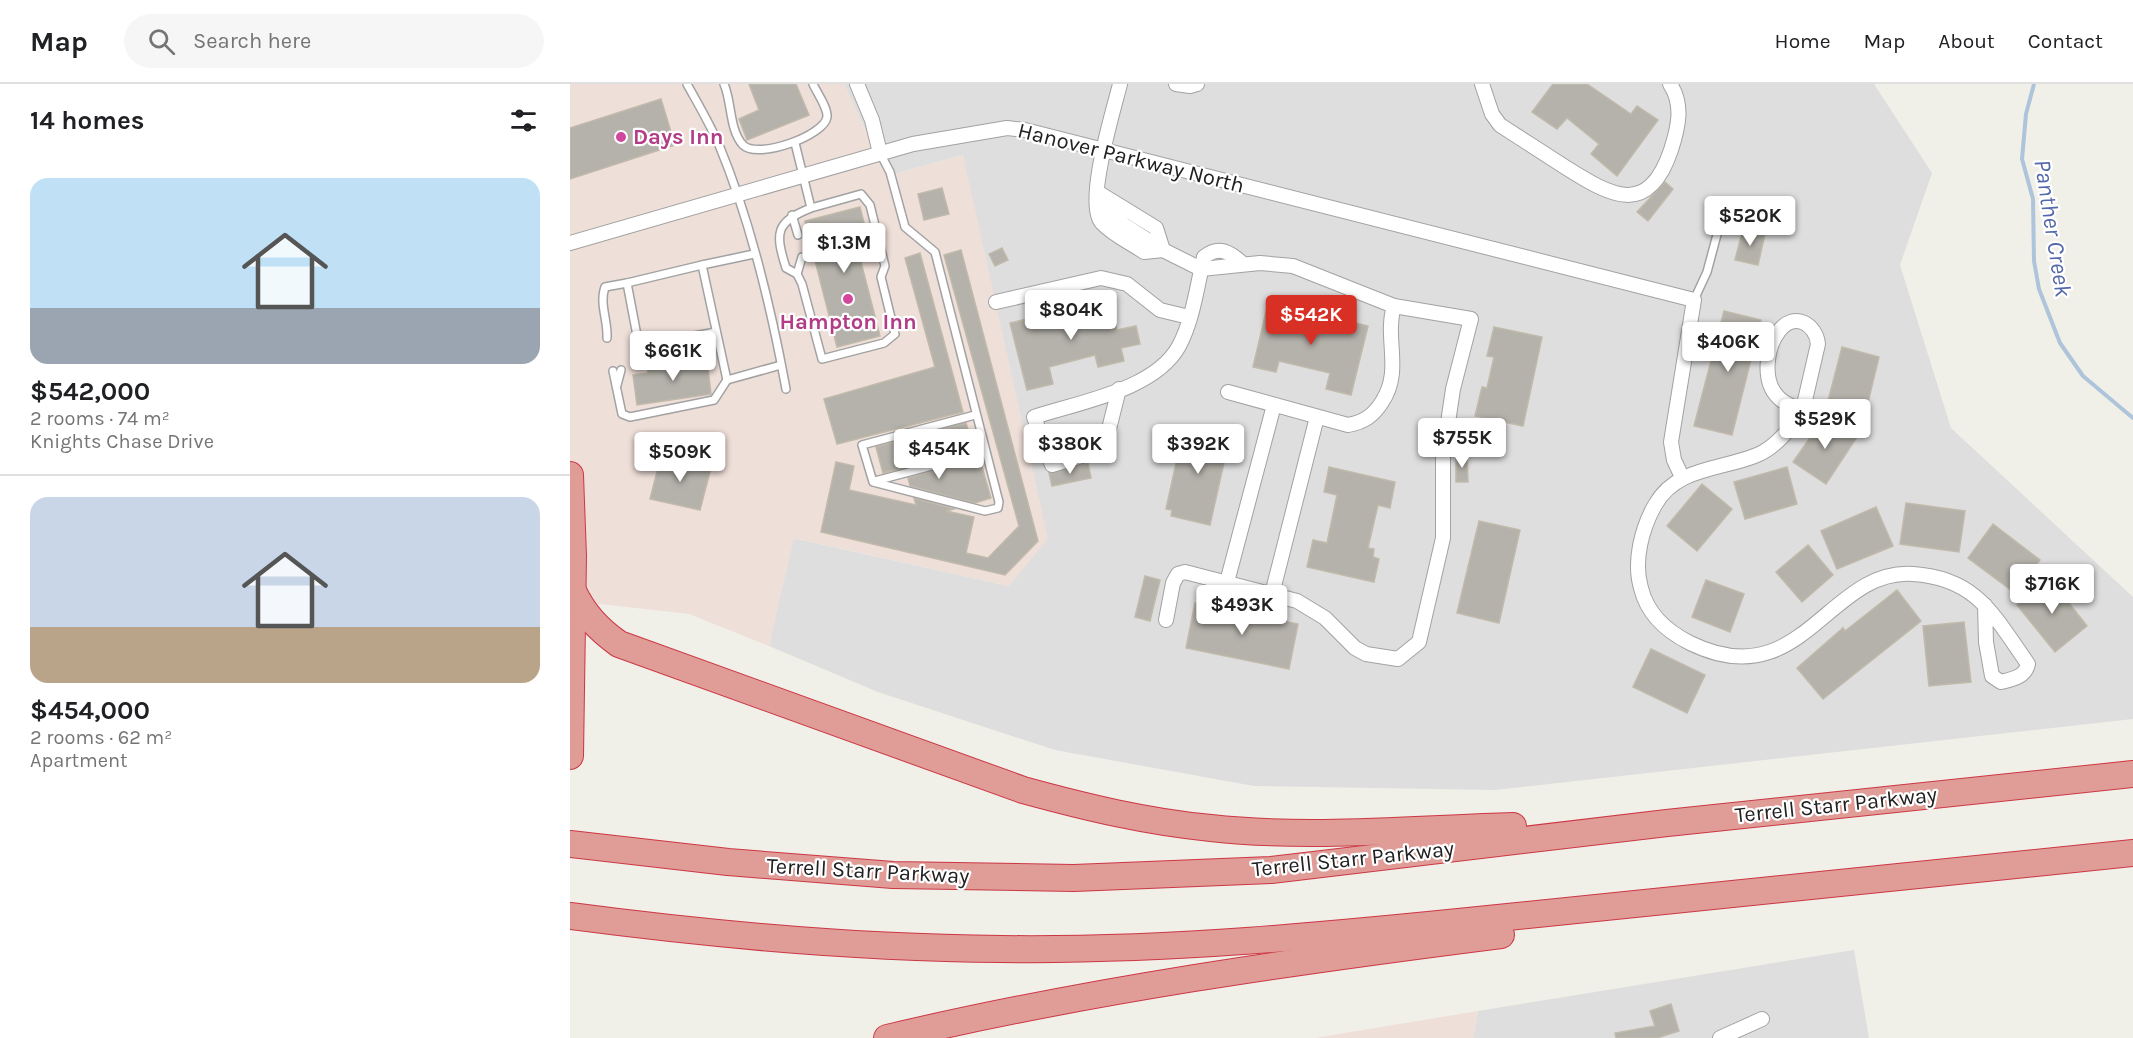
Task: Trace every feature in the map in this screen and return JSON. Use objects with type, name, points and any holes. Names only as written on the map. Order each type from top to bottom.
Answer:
[{"type":"highway","points":[[570,475],[573,591],[570,756]]},
{"type":"highway","points":[[573,591],[585,614],[598,628],[619,644],[1023,790],[1090,809],[1149,821],[1214,829],[1300,832],[1666,823]]},
{"type":"highway","points":[[571,642],[619,644]]},
{"type":"highway","name":"Terrell Starr Parkway","points":[[570,844],[843,872],[1074,878],[1271,870],[1666,823],[2133,774]]},
{"type":"highway","points":[[570,916],[799,942],[1005,949],[1122,947],[1266,940],[2133,853]]},
{"type":"highway","points":[[887,1038],[1104,991],[1298,961],[1502,935],[1692,899]]},
{"type":"street","points":[[857,84],[872,120],[880,153]]},
{"type":"street","points":[[1120,84],[1103,149],[1097,192],[1102,205],[1121,229],[1201,269],[1243,264],[1276,263],[1293,266],[1394,306],[1471,320],[1453,389],[1443,456],[1443,538],[1419,642],[1398,659],[1366,654],[1345,641],[1325,618],[1298,601],[1185,572],[1178,574],[1173,583],[1166,620]]},
{"type":"street","points":[[1176,84],[1197,84]]},
{"type":"street","points":[[1482,84],[1492,114],[1500,125],[1602,191],[1632,195],[1637,194],[1658,178],[1667,161],[1679,125],[1675,91],[1671,84]]},
{"type":"street","name":"Hanover Parkway North","points":[[570,243],[913,144],[1007,128],[1103,149],[1694,300]]},
{"type":"street","points":[[1097,192],[1156,228],[1162,250]]},
{"type":"street","points":[[1119,389],[1104,449],[1052,465],[1034,417],[1119,389],[1141,382],[1168,361],[1179,345],[1189,317],[1201,269]]},
{"type":"street","points":[[996,302],[1101,278],[1127,284],[1160,310],[1189,317]]},
{"type":"street","points":[[1682,477],[1674,460],[1671,442],[1694,300]]},
{"type":"street","points":[[1228,392],[1348,425],[1362,422],[1376,411],[1393,378],[1394,306]]},
{"type":"street","points":[[1802,411],[1777,396],[1768,377],[1771,349],[1779,331],[1790,322],[1799,321],[1810,325],[1817,335],[1818,344],[1802,411],[1791,429],[1760,455],[1682,477],[1670,486],[1656,502],[1647,520],[1637,573],[1646,605],[1658,620],[1672,632],[1706,651],[1749,656],[1783,647],[1808,632],[1858,592],[1896,573],[1947,579],[1979,598],[1986,605],[2028,664],[2026,670],[2018,677],[2001,682],[1992,676],[1986,642],[1986,605]]},
{"type":"street","points":[[1227,582],[1274,405]]},
{"type":"street","points":[[1272,594],[1317,417]]},
{"type":"street","points":[[1725,1037],[1762,1019]]},
{"type":"lane","points":[[687,84],[718,144],[738,195],[774,325],[786,389]]},
{"type":"lane","points":[[724,84],[731,99],[735,127],[743,145],[750,149],[763,150],[795,143],[802,136],[821,128],[826,123],[828,115],[813,84]]},
{"type":"lane","points":[[795,143],[811,208]]},
{"type":"lane","points":[[873,482],[985,511],[998,508],[999,502],[935,252],[906,227],[890,172],[880,153]]},
{"type":"lane","points":[[797,274],[786,268],[777,241],[781,229],[792,215],[861,194],[870,206],[885,266],[881,277],[895,334],[884,343],[822,359],[797,274],[802,257]]},
{"type":"lane","points":[[792,215],[798,236]]},
{"type":"lane","points":[[1694,300],[1707,272],[1722,216]]},
{"type":"lane","points":[[611,337],[602,297],[605,288],[754,254]]},
{"type":"lane","points":[[702,265],[727,380]]},
{"type":"lane","points":[[627,283],[639,346],[716,332]]},
{"type":"lane","points":[[617,371],[616,388],[622,414],[630,417],[714,400],[727,380],[781,365]]},
{"type":"lane","points":[[873,482],[862,445],[975,415]]},
{"type":"lane","points":[[873,482],[985,453]]},
{"type":"shaded area","points":[[570,84],[844,84],[887,176],[963,155],[1048,539],[1009,586],[794,538],[769,646],[689,614],[600,604],[570,618]]},
{"type":"shaded area","points":[[844,84],[1874,84],[1932,173],[1900,265],[1951,428],[2133,597],[2133,719],[1495,790],[1254,786],[1055,750],[878,692],[769,646],[793,538],[1009,586],[963,155],[887,176]]},
{"type":"shaded area","points":[[1854,950],[1869,1038],[1473,1038],[1478,1011]]},
{"type":"shaded area","points":[[1478,1011],[1473,1038],[1315,1038]]},
{"type":"building","name":"Days Inn","points":[[749,84],[796,84],[809,115],[747,140],[739,119],[759,110]]},
{"type":"building","points":[[1553,84],[1587,84],[1631,114],[1637,106],[1658,120],[1617,176],[1591,154],[1599,144],[1567,118],[1557,129],[1532,112]]},
{"type":"building","name":"Days Inn","points":[[661,99],[675,145],[570,179],[570,128]]},
{"type":"building","points":[[1665,182],[1673,189],[1648,221],[1637,212]]},
{"type":"building","points":[[942,188],[949,214],[924,220],[918,194]]},
{"type":"building","name":"Hampton Inn","points":[[860,207],[873,259],[861,262],[880,336],[837,347],[805,221]]},
{"type":"building","points":[[1743,229],[1765,234],[1758,265],[1735,260]]},
{"type":"building","points":[[1002,248],[1008,260],[995,266],[989,254]]},
{"type":"building","points":[[961,250],[1038,541],[1005,575],[821,532],[836,462],[854,466],[849,490],[916,505],[914,498],[954,509],[946,511],[974,517],[966,553],[988,558],[1019,526],[944,255]]},
{"type":"building","points":[[920,253],[963,412],[837,444],[824,399],[935,367],[905,258]]},
{"type":"building","points":[[1108,294],[1117,330],[1136,326],[1140,344],[1121,348],[1124,361],[1098,367],[1095,355],[1049,367],[1053,384],[1027,390],[1010,323],[1032,318],[1034,326],[1081,314],[1077,301]]},
{"type":"building","points":[[1269,299],[1299,306],[1296,318],[1337,328],[1339,319],[1368,326],[1351,395],[1326,389],[1330,373],[1279,361],[1276,372],[1253,367]]},
{"type":"building","points":[[1724,311],[1761,320],[1732,435],[1694,426]]},
{"type":"building","points":[[1494,327],[1542,337],[1523,426],[1475,416],[1482,387],[1487,388],[1494,357],[1487,356]]},
{"type":"building","points":[[1842,347],[1879,357],[1866,411],[1828,401]]},
{"type":"building","points":[[707,359],[711,394],[637,405],[633,375],[648,373],[647,368]]},
{"type":"building","points":[[1825,416],[1857,437],[1826,484],[1793,462]]},
{"type":"building","points":[[966,423],[974,449],[883,473],[876,447]]},
{"type":"building","points":[[1191,428],[1230,436],[1210,525],[1171,516],[1172,510],[1166,509],[1183,431],[1189,432]]},
{"type":"building","points":[[1456,455],[1467,455],[1468,482],[1456,482]]},
{"type":"building","points":[[661,456],[711,468],[700,510],[650,499]]},
{"type":"building","points":[[980,460],[991,498],[975,503],[910,486],[908,478]]},
{"type":"building","points":[[1088,463],[1091,478],[1052,486],[1049,473]]},
{"type":"building","points":[[1329,467],[1395,482],[1390,508],[1378,505],[1368,548],[1374,549],[1373,557],[1379,559],[1374,582],[1307,567],[1313,540],[1327,543],[1337,495],[1324,492]]},
{"type":"building","points":[[1787,467],[1797,504],[1745,519],[1734,482]]},
{"type":"building","points":[[1702,484],[1732,509],[1697,551],[1667,526]]},
{"type":"building","points":[[1906,503],[1965,511],[1959,552],[1900,544]]},
{"type":"building","points":[[1876,507],[1893,546],[1837,569],[1821,531]]},
{"type":"building","points":[[1479,521],[1520,530],[1499,623],[1457,613]]},
{"type":"building","points":[[1993,524],[2040,560],[2015,593],[1968,558]]},
{"type":"building","points":[[1808,545],[1833,575],[1802,602],[1776,572]]},
{"type":"building","points":[[1145,576],[1160,580],[1150,621],[1135,617]]},
{"type":"building","points":[[2050,579],[2087,626],[2055,652],[2017,605]]},
{"type":"building","points":[[1706,580],[1744,594],[1730,632],[1692,617]]},
{"type":"building","points":[[1897,590],[1921,621],[1823,699],[1797,668],[1843,628],[1845,631]]},
{"type":"building","points":[[1195,603],[1298,624],[1289,669],[1186,648]]},
{"type":"building","points":[[1964,622],[1971,682],[1929,686],[1923,626]]},
{"type":"building","points":[[1651,649],[1705,675],[1687,713],[1633,687]]},
{"type":"building","points":[[1671,1004],[1679,1031],[1657,1038],[1616,1038],[1615,1033],[1655,1026],[1650,1011]]},
{"type":"waterway","name":"Panther Creek","points":[[2034,84],[2026,114],[2022,159],[2033,199],[2034,261],[2039,289],[2060,343],[2083,376],[2133,418]]},
{"type":"place","name":"Days Inn","points":[[621,137]]},
{"type":"place","name":"Hampton Inn","points":[[848,299]]}]
